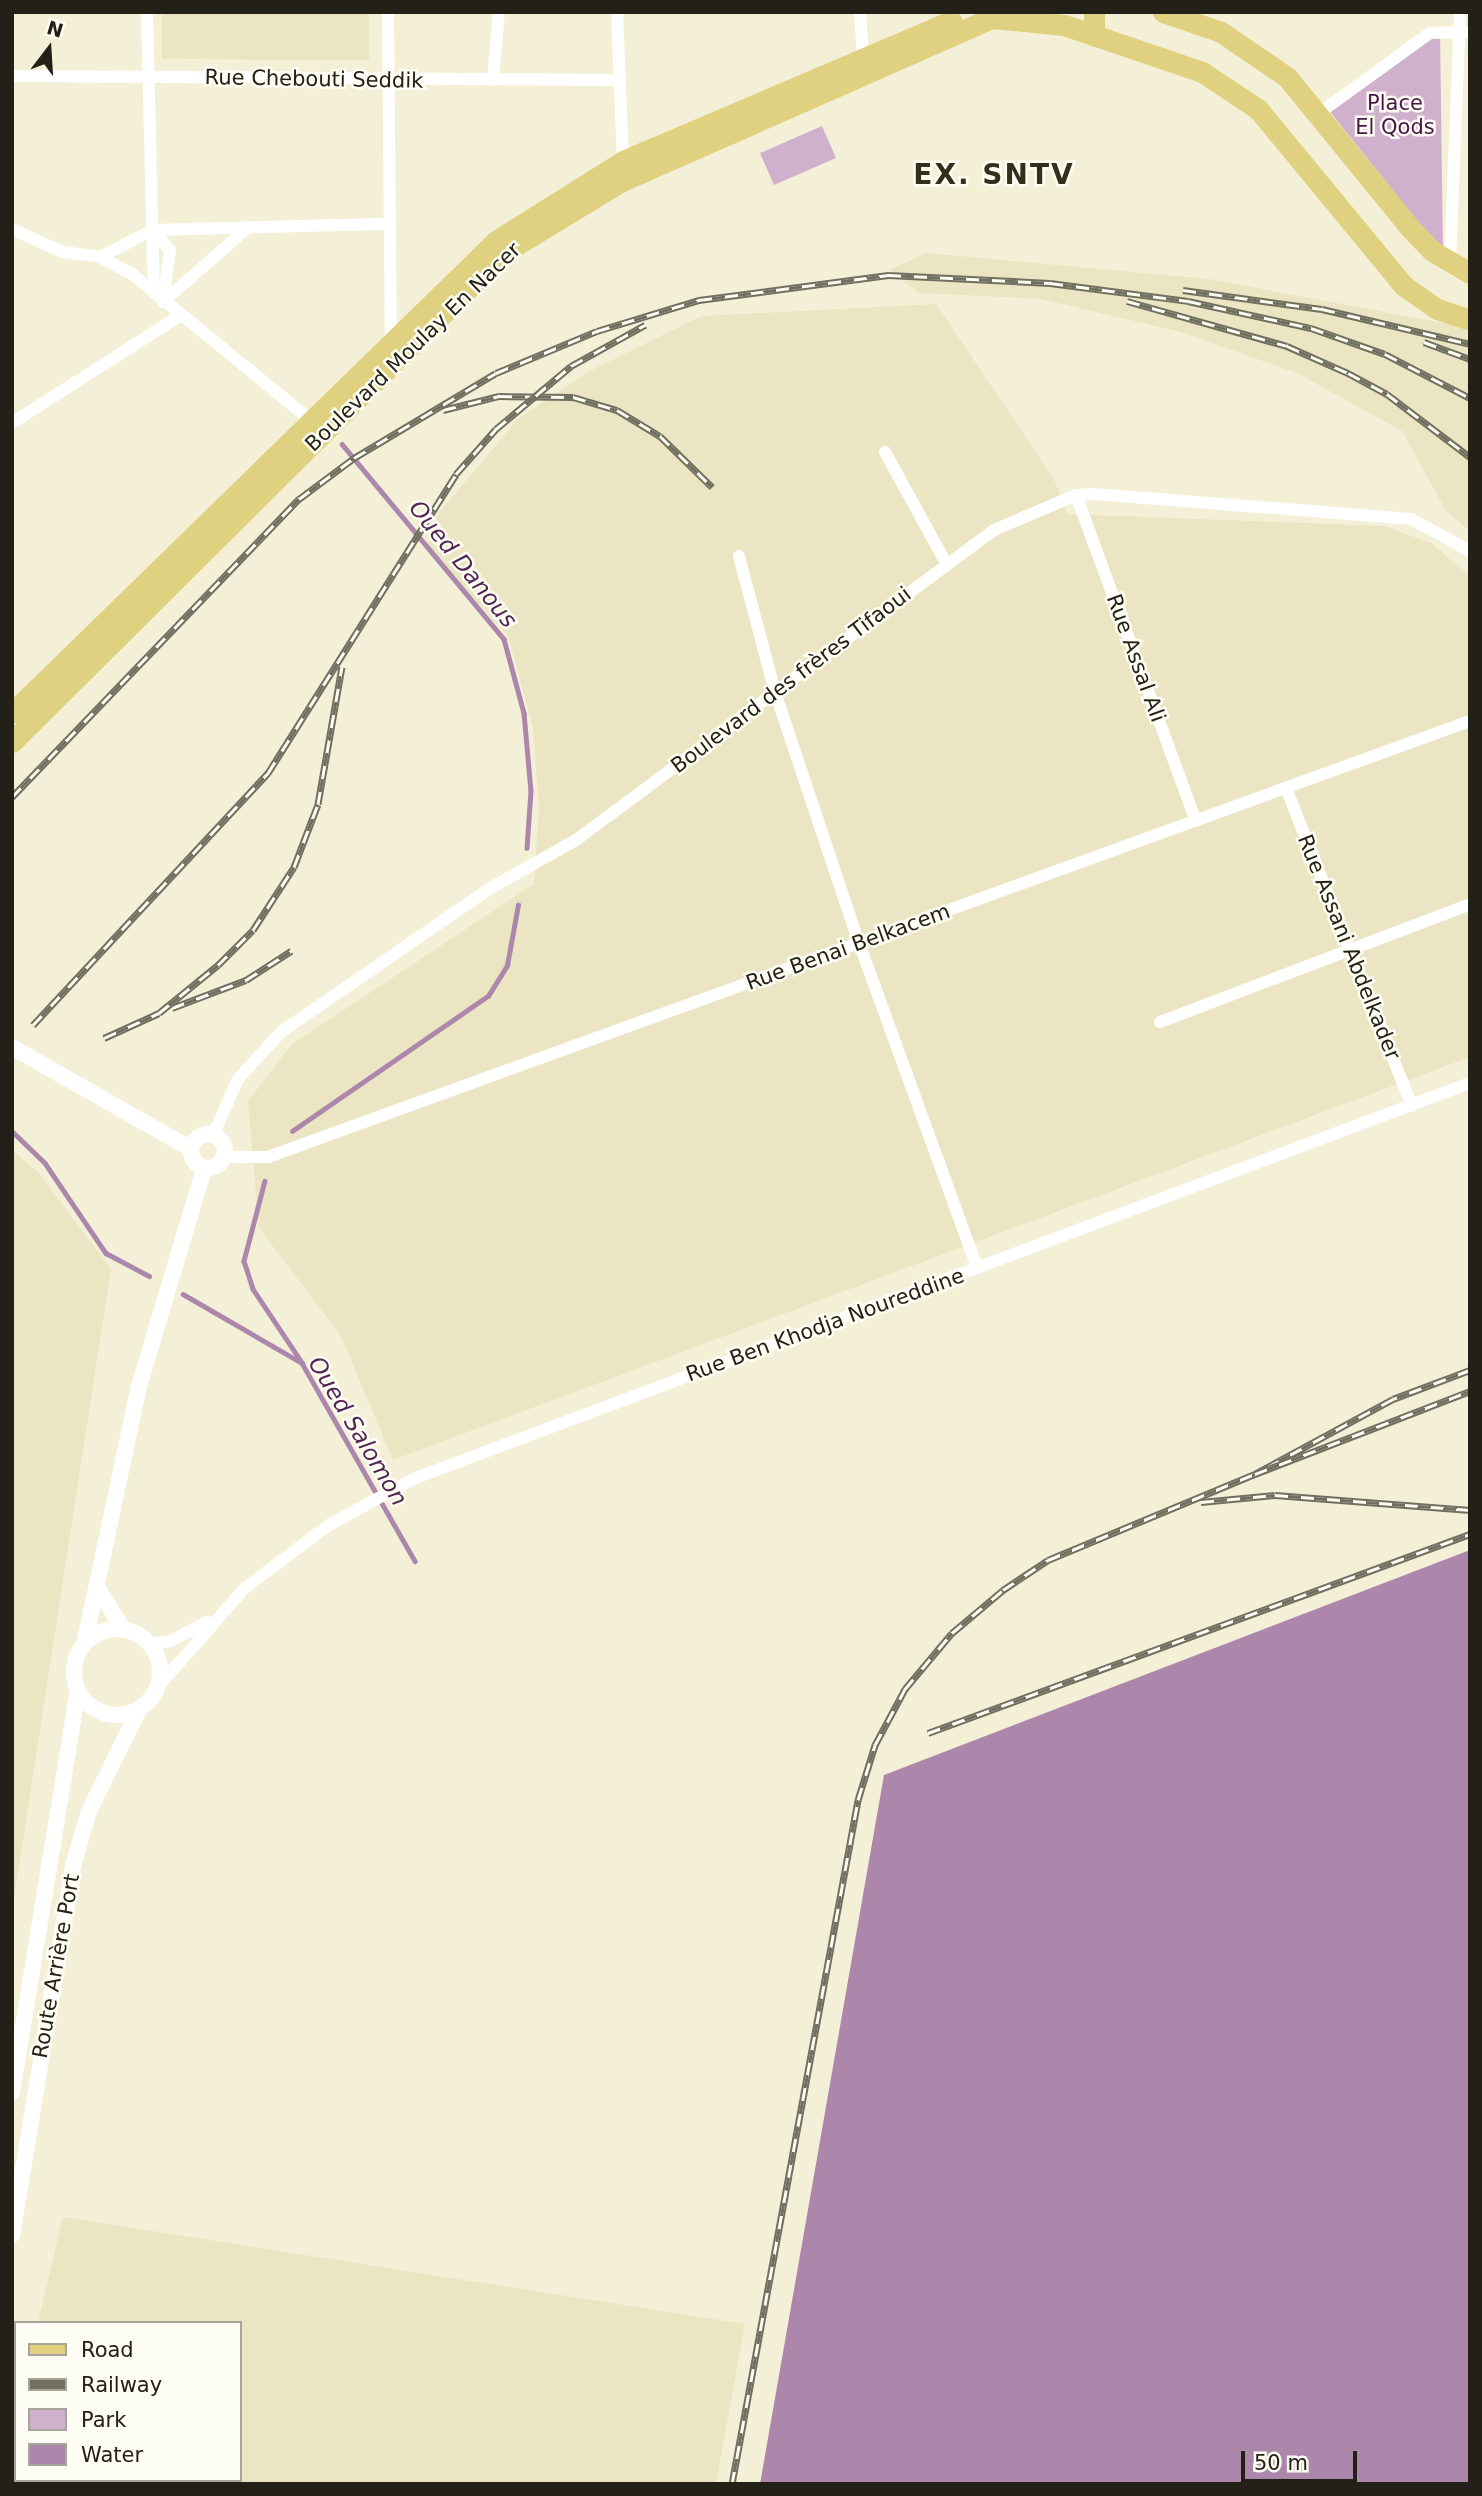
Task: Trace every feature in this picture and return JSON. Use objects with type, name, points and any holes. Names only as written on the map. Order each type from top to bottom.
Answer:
[{"type":"main road","points":[[1094,12],[1094,36]]},
{"type":"main road","points":[[1163,12],[1221,32],[1287,77],[1410,228],[1450,263],[1470,273]]},
{"type":"main road","name":"Boulevard Moulay En Nacer","points":[[12,742],[318,427],[391,342],[496,241],[623,161],[863,57],[990,14]]},
{"type":"main road","name":"Boulevard Moulay En Nacer","points":[[12,713],[506,252],[557,218],[620,182],[990,14]]},
{"type":"main road","points":[[990,14],[1064,25],[1202,72],[1258,109],[1404,286],[1437,309],[1470,320]]},
{"type":"street","points":[[147,12],[147,76],[158,297]]},
{"type":"street","points":[[388,12],[391,342]]},
{"type":"street","points":[[494,80],[499,12]]},
{"type":"street","points":[[617,12],[617,80],[623,161]]},
{"type":"street","points":[[860,12],[863,57]]},
{"type":"street","points":[[1450,263],[1465,32],[1460,12]]},
{"type":"street","points":[[1318,114],[1430,33],[1465,32]]},
{"type":"street","name":"Rue Chebouti Seddik","points":[[12,76],[388,81],[617,80]]},
{"type":"street","points":[[100,257],[153,230],[390,224]]},
{"type":"street","points":[[12,229],[62,253],[100,257],[158,297],[178,317],[318,427]]},
{"type":"street","points":[[158,297],[246,229]]},
{"type":"street","points":[[153,230],[170,250],[158,297]]},
{"type":"street","points":[[12,423],[178,317]]},
{"type":"street","points":[[885,452],[947,565]]},
{"type":"street","name":"Boulevard des frères Tifaoui","points":[[213,1135],[238,1079],[281,1032],[478,896],[576,840],[994,530],[1076,495],[1410,519],[1470,551]]},
{"type":"street","name":"Rue Assal Ali","points":[[1076,495],[1196,821]]},
{"type":"street","points":[[739,556],[775,692],[859,943],[977,1268]]},
{"type":"street","name":"Rue Benai Belkacem","points":[[224,1157],[268,1157],[1470,721]]},
{"type":"street","name":"Rue Assani Abdelkader","points":[[1286,788],[1412,1106]]},
{"type":"street","points":[[1160,1022],[1470,904]]},
{"type":"street","points":[[12,1047],[191,1149],[204,1168]]},
{"type":"street","name":"Rue Ben Khodja Noureddine","points":[[149,1644],[171,1641],[210,1620],[329,1525],[413,1479],[1470,1083]]},
{"type":"street","points":[[99,1590],[122,1629],[149,1644],[159,1665],[157,1688],[140,1709],[112,1714],[78,1690],[74,1667],[84,1645],[99,1590],[138,1390],[204,1168],[224,1157],[222,1141],[213,1135],[196,1139],[191,1149]]},
{"type":"street","name":"Rue Ben Khodja Noureddine","points":[[157,1688],[210,1620]]},
{"type":"street","points":[[84,1645],[122,1629]]},
{"type":"street","name":"Route Arrière Port","points":[[12,2093],[78,1690]]},
{"type":"street","name":"Route Arrière Port","points":[[12,2235],[73,1867],[89,1811],[140,1709]]},
{"type":"shaded area","points":[[162,12],[369,12],[369,60],[162,59]]},
{"type":"shaded area","points":[[926,253],[1209,279],[1470,328],[1470,531],[1446,511],[1402,431],[1297,373],[1181,332],[1041,299],[919,293],[889,270]]},
{"type":"shaded area","points":[[936,304],[1054,479],[1067,514],[1384,526],[1431,543],[1470,577],[1470,1057],[393,1460],[341,1336],[259,1228],[248,1101],[291,1045],[534,884],[539,808],[533,727],[508,636],[427,547],[438,514],[518,419],[590,371],[701,316]]},
{"type":"shaded area","points":[[12,1150],[38,1172],[111,1269],[12,1912]]},
{"type":"shaded area","points":[[63,2217],[745,2324],[716,2484],[12,2484],[14,2452],[14,2482],[242,2482],[242,2321],[38,2321]]},
{"type":"green space","name":"Place El Qods","points":[[1440,31],[1443,253],[1323,103]]},
{"type":"green space","points":[[822,126],[836,158],[774,185],[760,153]]},
{"type":"water","points":[[1470,1550],[1470,2484],[760,2484],[884,1775]]},
{"type":"waterway","name":"Oued Danous","points":[[342,444],[504,639],[524,713],[531,791],[527,848]]},
{"type":"waterway","name":"Oued Danous","points":[[292,1131],[488,996],[507,965],[518,905]]},
{"type":"waterway","name":"Oued Salomon","points":[[12,1131],[45,1163],[106,1253],[149,1276]]},
{"type":"waterway","name":"Oued Danous","points":[[265,1181],[244,1261],[253,1289],[301,1361]]},
{"type":"waterway","name":"Oued Salomon","points":[[183,1294],[302,1363],[415,1561]]},
{"type":"railway","points":[[12,797],[299,499],[354,458],[496,373],[597,331],[699,300],[888,275],[1050,283],[1188,301],[1311,328],[1385,354],[1470,398]]},
{"type":"railway","points":[[1183,290],[1322,309],[1470,344]]},
{"type":"railway","points":[[1127,301],[1287,346],[1348,373],[1387,394],[1470,457]]},
{"type":"railway","points":[[33,1025],[268,773],[456,474],[496,429],[571,366],[645,325]]},
{"type":"railway","points":[[1424,342],[1470,359]]},
{"type":"railway","points":[[443,410],[499,396],[573,397],[617,410],[660,436],[712,487]]},
{"type":"railway","points":[[104,1038],[159,1013],[218,965],[253,930],[294,867],[318,804],[342,667]]},
{"type":"railway","points":[[172,1008],[246,980],[291,951]]},
{"type":"railway","points":[[1470,1370],[1393,1399],[1255,1474],[1470,1391]]},
{"type":"railway","points":[[732,2484],[858,1800],[875,1745],[905,1689],[952,1633],[1003,1590],[1048,1560],[1255,1474]]},
{"type":"railway","points":[[1201,1502],[1275,1495],[1470,1510]]},
{"type":"railway","points":[[928,1733],[1470,1534]]},
{"type":"district","name":"EX. SNTV","points":[[994,175]]}]
